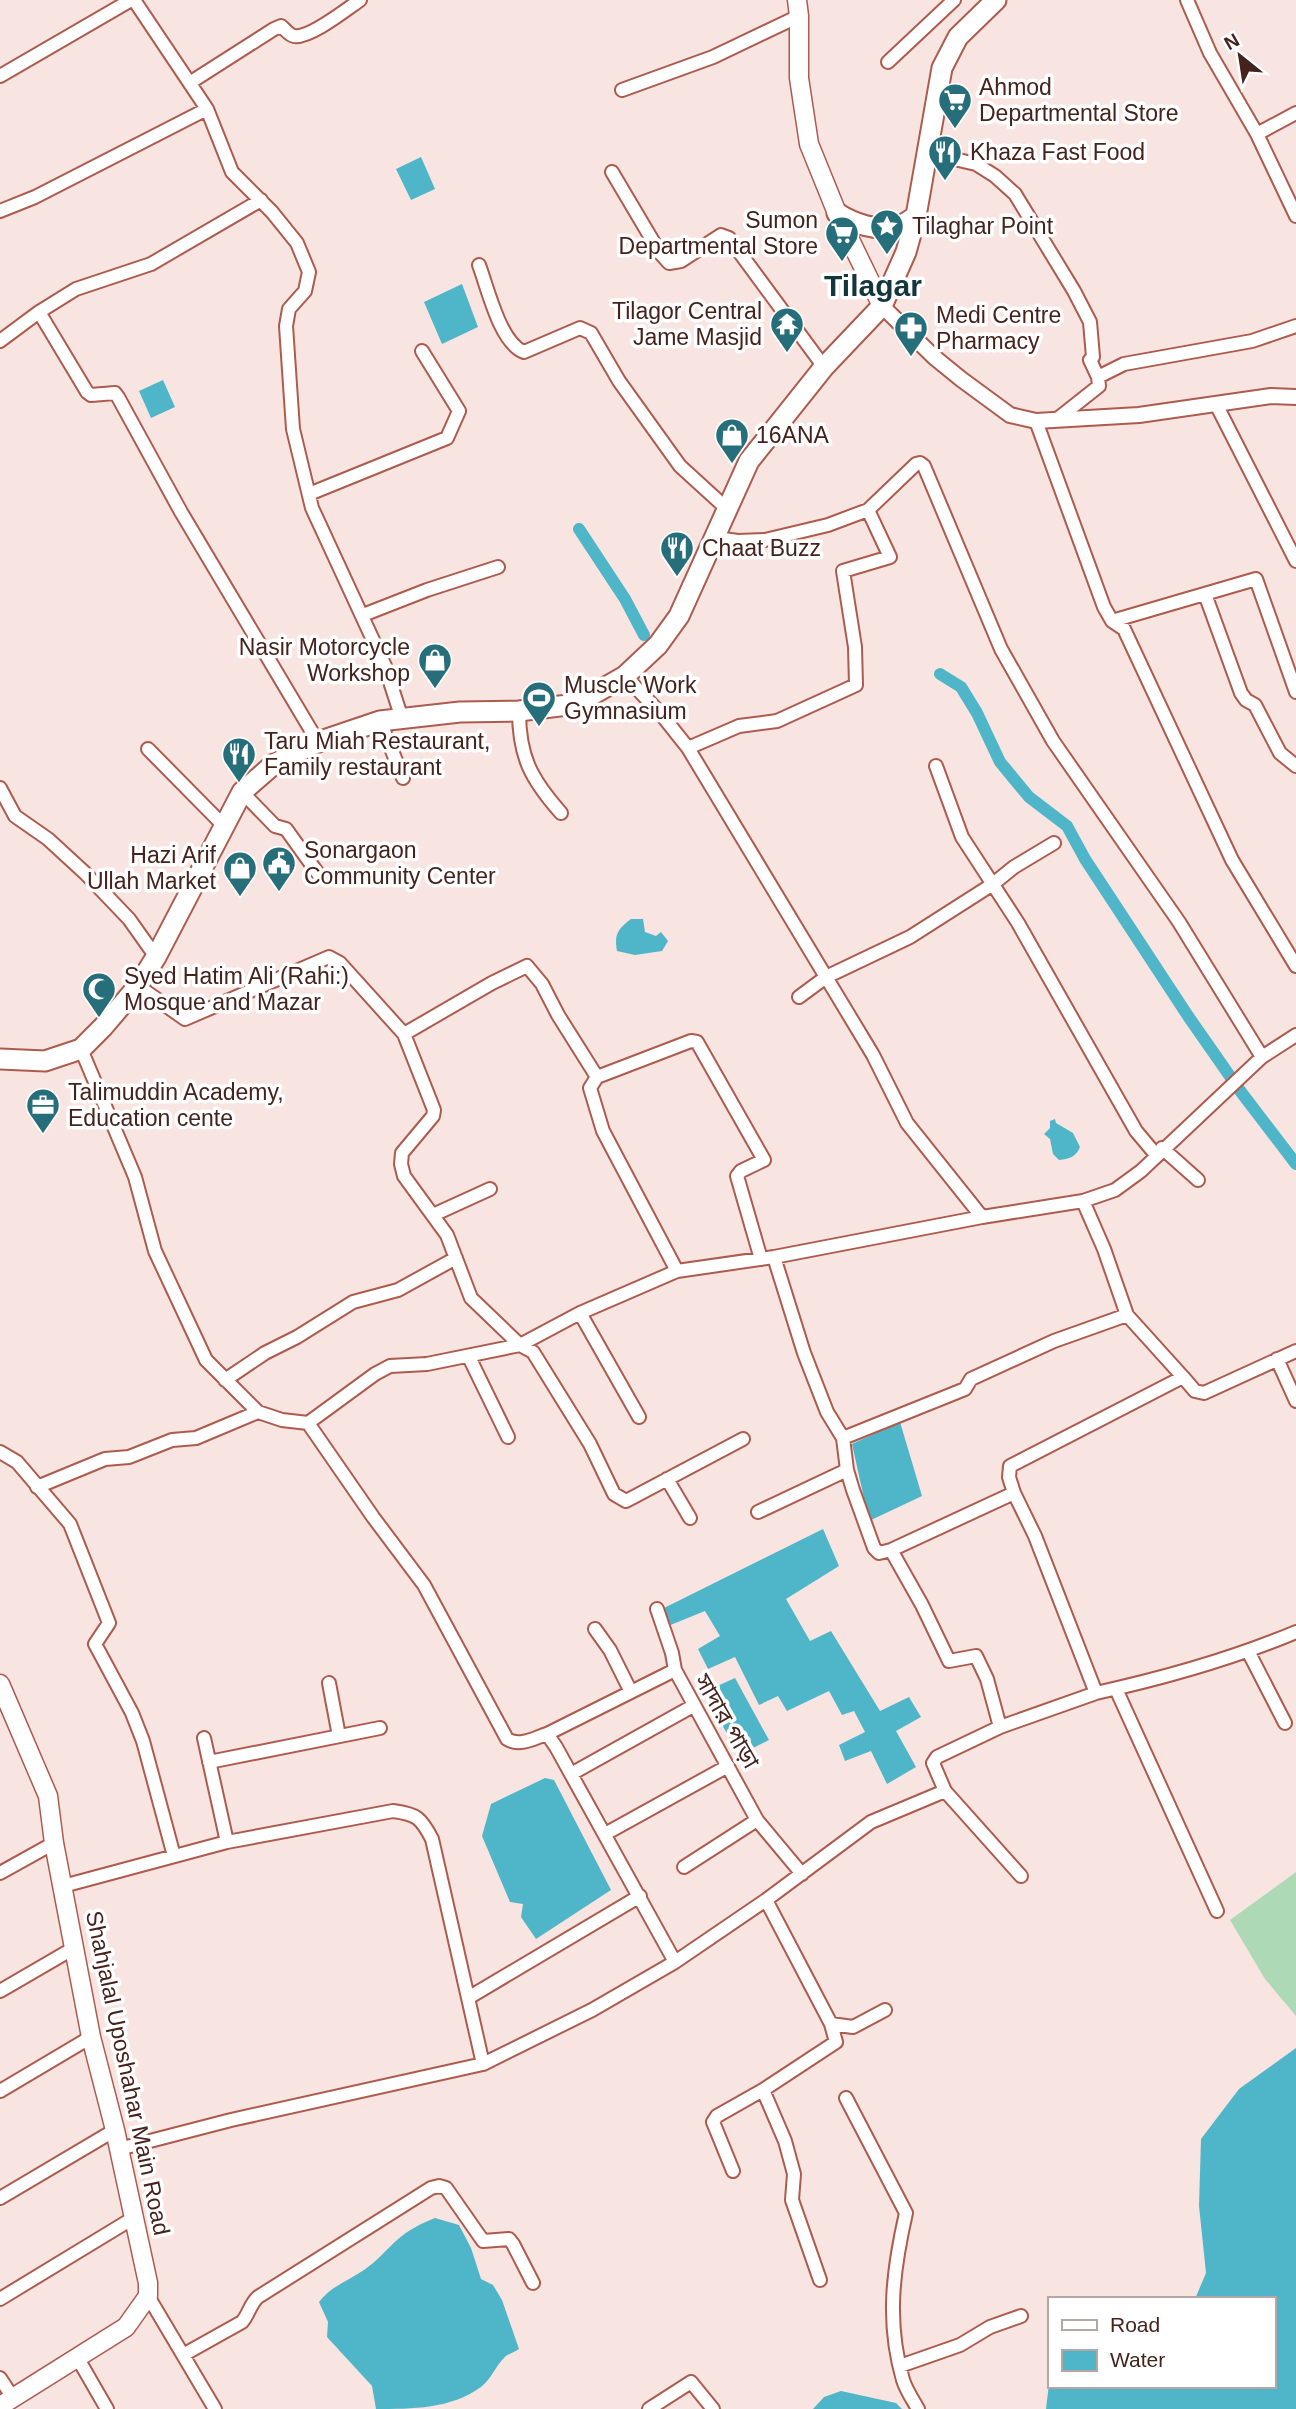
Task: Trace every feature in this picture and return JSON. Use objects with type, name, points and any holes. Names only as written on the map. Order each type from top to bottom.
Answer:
[{"type":"highway","points":[[0,1059],[45,1061],[81,1049],[103,1027],[138,986],[156,957],[242,792],[274,764],[318,742],[380,721],[576,704],[625,676],[657,645],[679,616],[749,461],[824,367],[882,306],[906,252],[916,216],[943,68],[958,37],[996,0]]},
{"type":"highway","points":[[837,213],[849,221],[869,227],[897,227],[916,216]]},
{"type":"main road","points":[[798,8],[799,78],[809,144],[837,213],[882,306]]},
{"type":"main road","name":"Shahjalal Uposhahar Main Road","points":[[0,1684],[48,1796],[54,1843],[91,2036],[147,2271],[148,2296]]},
{"type":"main road","points":[[6,2402],[126,2327],[148,2296]]},
{"type":"street","points":[[0,76],[132,0],[191,82],[207,109],[232,172],[261,200],[297,243],[309,272],[305,292],[289,309],[286,326],[293,429],[312,508],[385,666],[401,719]]},
{"type":"street","points":[[191,82],[274,29],[281,26],[290,36],[299,37],[360,0]]},
{"type":"street","points":[[888,61],[954,0]]},
{"type":"street","points":[[1187,0],[1209,53],[1257,134],[1296,216]]},
{"type":"street","points":[[622,90],[713,57],[798,8]]},
{"type":"street","points":[[0,211],[35,197],[207,109]]},
{"type":"street","points":[[1257,134],[1296,113]]},
{"type":"street","points":[[928,153],[976,164],[1015,194],[1090,322],[1093,358],[1090,360],[1099,386],[1056,420]]},
{"type":"street","points":[[612,172],[660,253],[669,263],[681,261],[721,235],[729,238],[824,367]]},
{"type":"street","points":[[0,341],[76,289],[151,264],[261,200]]},
{"type":"street","points":[[479,265],[504,334],[517,349],[524,352],[580,328],[591,333],[619,382],[680,466],[726,509]]},
{"type":"street","points":[[882,306],[934,357],[961,379],[1010,415],[1036,421],[1139,415],[1271,396],[1296,397]]},
{"type":"street","points":[[39,312],[87,392],[115,393],[118,397],[181,512],[318,742]]},
{"type":"street","points":[[1098,377],[1124,364],[1252,341],[1296,326]]},
{"type":"street","points":[[309,494],[447,438],[459,411],[422,351]]},
{"type":"street","points":[[1216,404],[1296,561]]},
{"type":"street","points":[[1036,421],[1104,607],[1112,621],[1124,629],[1232,860],[1296,966]]},
{"type":"street","points":[[716,538],[738,541],[765,540],[828,525],[869,510],[916,464],[924,466],[1001,649],[1053,741],[1178,922],[1262,1057]]},
{"type":"street","points":[[688,748],[738,726],[777,721],[856,685],[855,648],[843,571],[890,557],[869,510]]},
{"type":"street","points":[[363,615],[427,590],[498,567]]},
{"type":"street","points":[[1112,621],[1256,579],[1259,581],[1296,692]]},
{"type":"street","points":[[1205,594],[1241,693],[1255,705],[1280,753],[1296,766]]},
{"type":"street","points":[[625,676],[662,714],[688,748],[873,1055],[907,1123],[982,1217]]},
{"type":"street","points":[[519,711],[519,737],[530,771],[538,787],[561,813]]},
{"type":"street","points":[[380,721],[403,778]]},
{"type":"street","points":[[148,749],[224,826]]},
{"type":"street","points":[[936,766],[962,836],[1018,923],[1136,1131],[1198,1180]]},
{"type":"street","points":[[0,788],[15,816],[48,839],[85,873],[129,919],[156,957]]},
{"type":"street","points":[[242,792],[275,826],[285,829],[319,875]]},
{"type":"street","points":[[799,997],[826,977],[910,937],[1054,843]]},
{"type":"street","points":[[138,986],[185,1019],[329,957],[340,963],[404,1034],[434,1110],[433,1116],[402,1153],[404,1176],[447,1236],[471,1298],[520,1345],[533,1352],[590,1444],[614,1494],[626,1501],[743,1439]]},
{"type":"street","points":[[404,1034],[527,966],[542,984],[597,1077]]},
{"type":"street","points":[[81,1049],[135,1177],[155,1251],[206,1360],[258,1412],[282,1420],[308,1423],[390,1366],[427,1364],[520,1345],[580,1313],[677,1271],[767,1258],[982,1217],[1083,1201],[1115,1190],[1226,1093],[1262,1057],[1296,1035]]},
{"type":"street","points":[[677,1271],[603,1132],[590,1088],[597,1077],[691,1041],[696,1042],[764,1160],[741,1171],[737,1176],[827,1412],[844,1438],[848,1470],[874,1548],[879,1553],[891,1550],[1014,1493]]},
{"type":"street","points":[[433,1215],[490,1189]]},
{"type":"street","points":[[1083,1201],[1104,1249],[1127,1315],[1195,1391],[1204,1393],[1296,1351]]},
{"type":"street","points":[[225,1380],[342,1308],[365,1298],[374,1298],[398,1290],[456,1258]]},
{"type":"street","points":[[580,1313],[639,1417]]},
{"type":"street","points":[[844,1438],[965,1389],[971,1379],[1054,1341],[1127,1315]]},
{"type":"street","points":[[469,1357],[509,1437]]},
{"type":"street","points":[[1277,1359],[1296,1401]]},
{"type":"street","points":[[1096,1693],[1035,1536],[1014,1493],[1009,1477],[1010,1466],[1183,1377]]},
{"type":"street","points":[[37,1487],[105,1459],[129,1457],[172,1440],[196,1438],[258,1412]]},
{"type":"street","name":"সাদার পাড়া","points":[[308,1423],[424,1585],[507,1739],[520,1743],[547,1734],[674,1670],[757,1820],[802,1874]]},
{"type":"street","points":[[0,1452],[13,1458],[70,1524],[109,1623],[95,1644],[132,1713],[143,1741],[174,1856]]},
{"type":"street","points":[[758,1512],[848,1470]]},
{"type":"street","points":[[667,1479],[690,1518]]},
{"type":"street","points":[[891,1550],[949,1661],[976,1656],[987,1679],[1000,1727]]},
{"type":"street","points":[[657,1609],[672,1653],[674,1670]]},
{"type":"street","points":[[595,1629],[610,1650],[630,1690]]},
{"type":"street","points":[[1021,1877],[945,1791],[933,1763],[937,1757],[1000,1727],[1096,1693],[1175,1674],[1248,1651],[1296,1632]]},
{"type":"street","points":[[1248,1651],[1285,1723]]},
{"type":"street","points":[[330,1683],[339,1736]]},
{"type":"street","points":[[1116,1689],[1217,1911]]},
{"type":"street","points":[[571,1774],[693,1706]]},
{"type":"street","points":[[209,1762],[380,1728]]},
{"type":"street","points":[[547,1734],[675,1962]]},
{"type":"street","points":[[204,1738],[228,1842]]},
{"type":"street","points":[[605,1834],[728,1766]]},
{"type":"street","points":[[119,2149],[244,2117],[483,2064],[592,2010],[675,1962],[766,1900],[871,1822],[945,1791]]},
{"type":"street","points":[[63,1886],[228,1842],[393,1811],[408,1813],[423,1820],[432,1839],[483,2064]]},
{"type":"street","points":[[684,1867],[757,1820]]},
{"type":"street","points":[[0,1873],[54,1843]]},
{"type":"street","points":[[468,1998],[640,1896]]},
{"type":"street","points":[[733,2171],[714,2119],[836,2042],[831,2024],[766,1900]]},
{"type":"street","points":[[0,1991],[74,1948]]},
{"type":"street","points":[[831,2024],[853,2027],[885,2010]]},
{"type":"street","points":[[0,2091],[91,2036]]},
{"type":"street","points":[[763,2090],[785,2141],[794,2174],[792,2200],[821,2280]]},
{"type":"street","points":[[846,2098],[906,2213],[895,2260],[893,2329],[903,2382],[918,2409]]},
{"type":"street","points":[[0,2198],[115,2130]]},
{"type":"street","points":[[183,2355],[242,2322],[252,2302],[258,2297],[431,2188],[439,2186],[446,2188],[483,2241],[509,2239],[533,2283]]},
{"type":"street","points":[[0,2300],[135,2217]]},
{"type":"street","points":[[148,2296],[215,2409]]},
{"type":"street","points":[[900,2366],[960,2345],[990,2327],[1021,2316]]},
{"type":"street","points":[[77,2357],[107,2409]]},
{"type":"street","points":[[0,2378],[6,2402]]},
{"type":"street","points":[[649,2409],[691,2382],[713,2409]]},
{"type":"green space","points":[[1296,1872],[1296,2016],[1265,1979],[1230,1920]]},
{"type":"water","points":[[421,157],[435,189],[411,200],[396,169]]},
{"type":"water","points":[[462,284],[478,327],[442,344],[424,302]]},
{"type":"water","points":[[163,380],[175,407],[151,418],[139,391]]},
{"type":"water","points":[[631,919],[643,919],[645,932],[656,936],[661,932],[668,941],[662,951],[635,955],[617,951],[618,932]]},
{"type":"water","points":[[1055,1119],[1056,1123],[1073,1133],[1080,1147],[1069,1158],[1059,1160],[1053,1154],[1050,1139],[1044,1134],[1050,1128],[1050,1121]]},
{"type":"water","points":[[900,1422],[922,1496],[869,1521],[852,1444]]},
{"type":"water","points":[[823,1529],[839,1566],[786,1599],[810,1641],[831,1631],[880,1711],[909,1697],[921,1717],[896,1731],[916,1767],[887,1784],[871,1751],[845,1761],[839,1745],[865,1732],[854,1711],[842,1715],[829,1691],[787,1711],[778,1696],[759,1705],[735,1657],[708,1669],[698,1649],[720,1636],[705,1611],[668,1626],[662,1609]]},
{"type":"water","points":[[735,1678],[769,1740],[739,1755],[704,1692]]},
{"type":"water","points":[[545,1778],[554,1780],[611,1890],[536,1939],[521,1917],[523,1904],[510,1902],[482,1836],[491,1804]]},
{"type":"water","points":[[1296,2048],[1296,2409],[1046,2409],[1049,2388],[1275,2388],[1275,2297],[1196,2297],[1206,2273],[1199,2206],[1201,2139],[1239,2089]]},
{"type":"water","points":[[435,2218],[459,2225],[471,2248],[481,2279],[493,2285],[502,2300],[519,2349],[505,2357],[481,2387],[457,2400],[417,2408],[376,2409],[372,2386],[327,2337],[328,2322],[319,2302],[334,2288],[369,2267],[406,2233]]},
{"type":"water","points":[[841,2391],[896,2403],[902,2409],[813,2409],[824,2397]]},
{"type":"waterway","points":[[579,529],[625,599],[644,635]]},
{"type":"waterway","points":[[940,674],[961,687],[977,713],[1000,762],[1029,797],[1067,826],[1085,859],[1188,1016],[1296,1164]]},
{"type":"place","name":"Ahmod Departmental Store","points":[[955,130]]},
{"type":"place","name":"Khaza Fast Food","points":[[945,182]]},
{"type":"place","name":"Tilaghar Point","points":[[887,256]]},
{"type":"place","name":"Sumon Departmental Store","points":[[842,263]]},
{"type":"place","name":"Tilagor Central Jame Masjid","points":[[787,354]]},
{"type":"place","name":"Medi Centre Pharmacy","points":[[911,358]]},
{"type":"place","name":"16ANA","points":[[732,465]]},
{"type":"place","name":"Chaat Buzz","points":[[677,578]]},
{"type":"place","name":"Nasir Motorcycle Workshop","points":[[435,690]]},
{"type":"place","name":"Muscle Work Gymnasium","points":[[539,728]]},
{"type":"place","name":"Taru Miah Restaurant, Family restaurant","points":[[239,784]]},
{"type":"place","name":"Sonargaon Community Center","points":[[279,893]]},
{"type":"place","name":"Hazi Arif Ullah Market","points":[[240,898]]},
{"type":"place","name":"Syed Hatim Ali (Rahi:) Mosque and Mazar","points":[[99,1019]]},
{"type":"place","name":"Talimuddin Academy, Education cente","points":[[43,1135]]},
{"type":"district","name":"Tilagar","points":[[873,286]]}]
